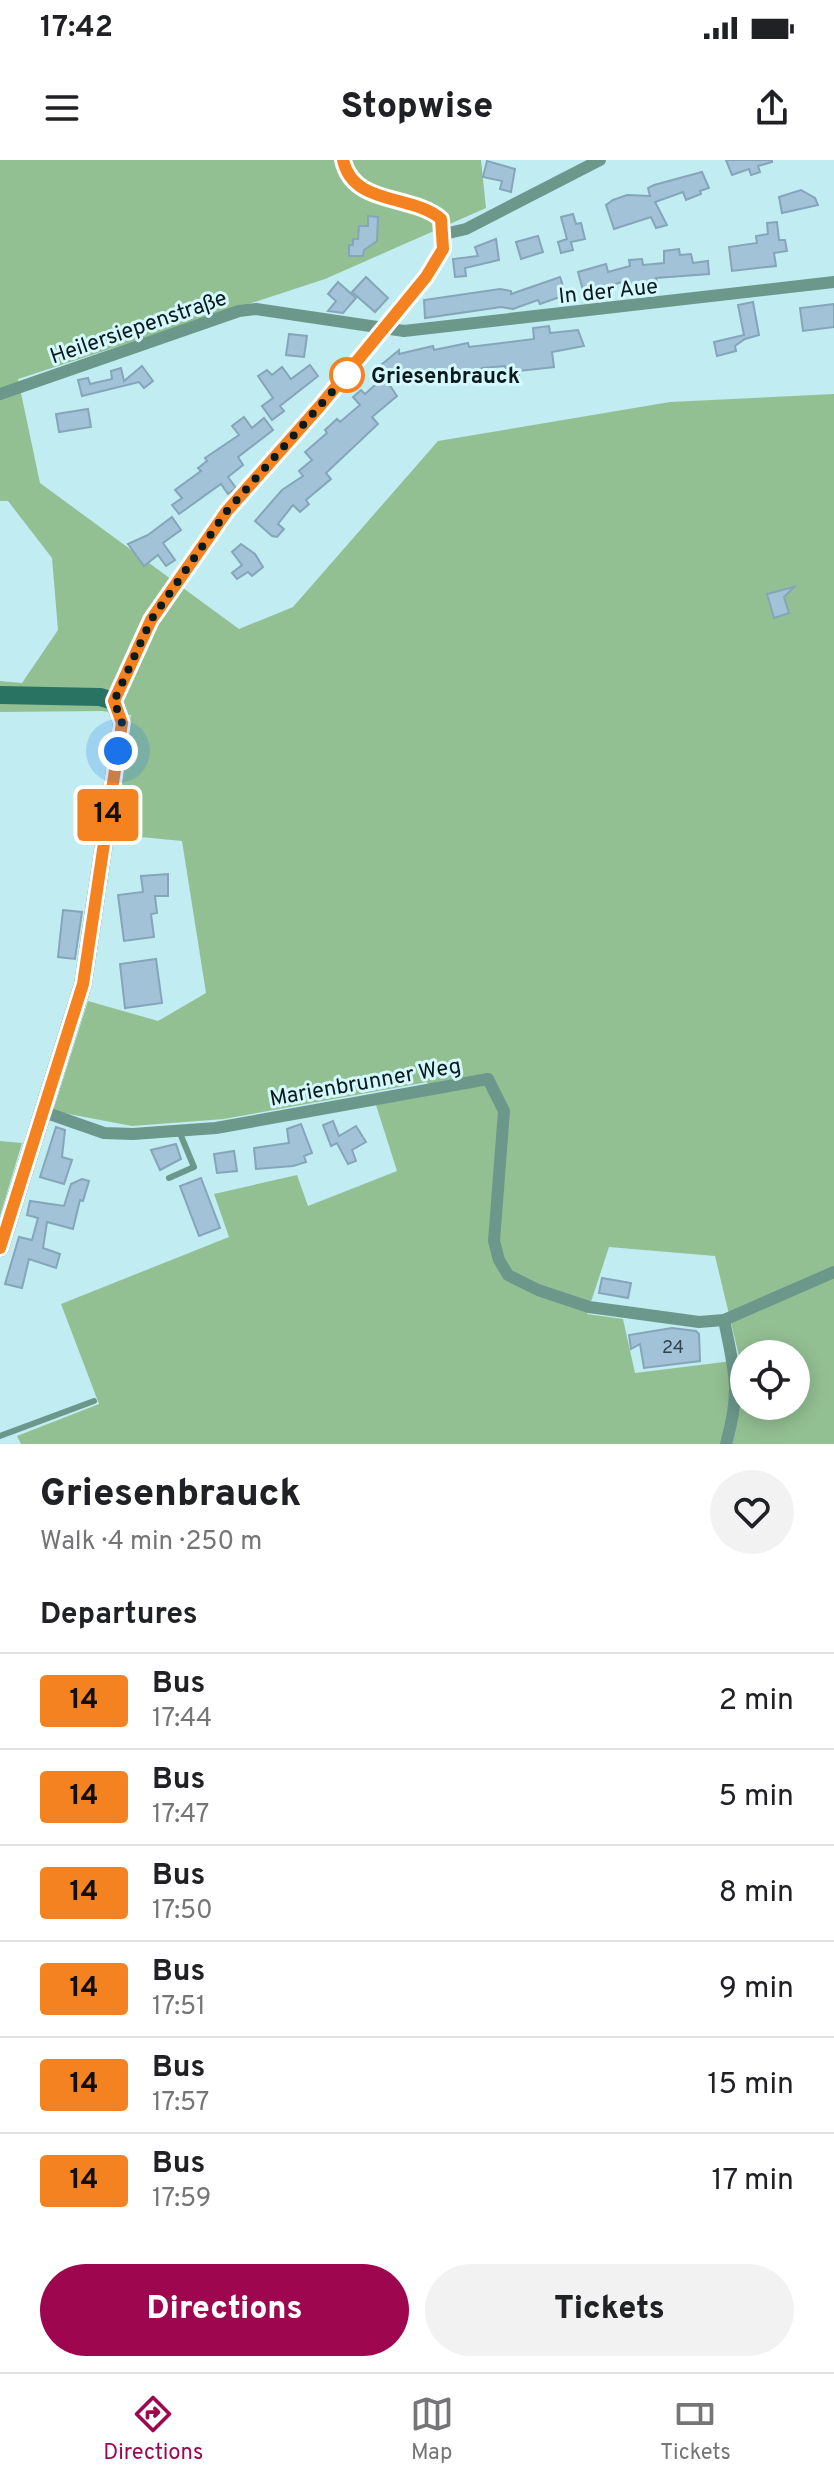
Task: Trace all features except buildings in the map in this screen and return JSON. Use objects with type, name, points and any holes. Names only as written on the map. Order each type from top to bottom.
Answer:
[{"type":"street","points":[[0,1248],[83,984],[122,723],[114,701],[151,620],[227,511],[386,329],[426,277],[443,249],[441,219],[429,209],[366,191],[349,176],[343,160]]},
{"type":"street","points":[[444,234],[466,229],[600,160]]},
{"type":"street","name":"In der Aue","points":[[386,329],[435,328],[834,282]]},
{"type":"street","name":"Heilersiepenstraße","points":[[0,394],[239,311],[256,309],[386,329]]},
{"type":"street","points":[[0,695],[100,697],[114,701]]},
{"type":"street","name":"Marienbrunner Weg","points":[[44,1112],[104,1133],[179,1131],[216,1128],[488,1079],[504,1111],[494,1241],[499,1260],[508,1275],[538,1290],[589,1307],[699,1322],[724,1320],[834,1272]]},
{"type":"street","points":[[724,1320],[736,1380],[737,1407],[726,1444]]},
{"type":"lane","points":[[169,1178],[194,1167],[179,1131]]},
{"type":"lane","points":[[0,1436],[94,1401]]},
{"type":"green space","points":[[0,160],[481,160],[486,208],[325,279],[18,379],[40,483],[239,629],[293,607],[438,441],[670,402],[834,394],[834,1444],[21,1444],[17,1436],[99,1404],[61,1304],[229,1237],[214,1194],[297,1175],[308,1206],[397,1171],[376,1105],[431,1093],[427,1082],[224,1119],[132,1126],[53,1111],[88,1001],[158,1021],[206,993],[182,841],[110,834],[131,715],[102,711],[0,712],[0,681],[22,683],[58,630],[52,558],[8,501],[0,501]],"holes":[[[609,1247],[715,1256],[735,1340],[810,1340],[810,1420],[730,1420],[730,1361],[635,1373],[623,1319],[587,1314]]]},
{"type":"green space","points":[[0,1141],[22,1143],[0,1216]]},
{"type":"bus line","name":"14","points":[[0,1248],[83,984],[122,723],[114,701],[151,620],[227,511],[386,329],[426,277],[443,249],[441,219],[429,209],[366,191],[349,176],[343,160]]},
{"type":"place","name":"Griesenbrauck","points":[[347,375]]},
{"type":"route","points":[[118,751],[122,723],[114,701],[151,620],[227,511],[347,375]]}]
